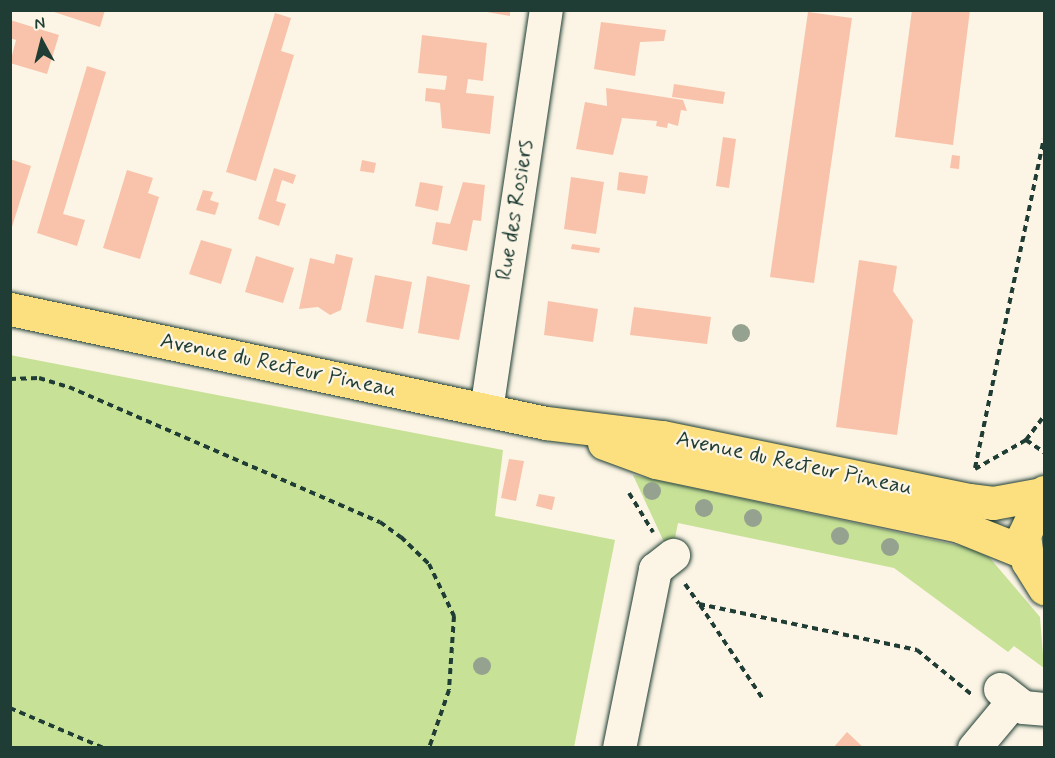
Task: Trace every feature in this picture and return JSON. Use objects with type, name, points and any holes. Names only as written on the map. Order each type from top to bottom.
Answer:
[{"type":"main road","name":"Avenue du Recteur Pineau","points":[[10,309],[546,423],[662,437],[981,502],[1043,493]]},
{"type":"main road","name":"Avenue du Recteur Pineau","points":[[546,423],[656,462],[959,526],[1026,553]]},
{"type":"main road","name":"Avenue du Recteur Pineau","points":[[1043,493],[1027,520],[1026,553],[1044,588]]},
{"type":"street","name":"Rue des Rosiers","points":[[486,410],[546,10]]},
{"type":"street","points":[[619,747],[655,569],[670,556]]},
{"type":"street","points":[[974,747],[1016,705]]},
{"type":"path","points":[[975,469],[1044,139]]},
{"type":"path","points":[[10,380],[39,378],[69,387],[380,522],[401,537],[429,564],[454,616],[449,690],[429,747]]},
{"type":"path","points":[[965,471],[975,469],[1026,440],[1044,416]]},
{"type":"path","points":[[1026,440],[1044,452]]},
{"type":"path","points":[[629,493],[699,604],[763,699]]},
{"type":"path","points":[[699,604],[917,650],[1016,705]]},
{"type":"path","points":[[10,708],[104,747]]},
{"type":"path","points":[[88,747],[90,742]]},
{"type":"green space","points":[[10,355],[503,450],[495,516],[615,540],[574,747],[11,747]]},
{"type":"green space","points":[[633,475],[966,547],[989,557],[1040,617],[1044,668],[1014,646],[1008,652],[894,568],[678,523],[674,543],[664,542]]},
{"type":"building","points":[[48,10],[105,10],[100,27]]},
{"type":"building","points":[[475,10],[510,10],[510,16]]},
{"type":"building","points":[[912,10],[970,10],[953,145],[895,137]]},
{"type":"building","points":[[808,12],[852,18],[814,283],[770,277]]},
{"type":"building","points":[[275,13],[291,18],[281,51],[294,55],[256,181],[226,172]]},
{"type":"building","points":[[10,20],[59,35],[47,74],[10,63],[16,40],[10,38]]},
{"type":"building","points":[[601,22],[666,30],[664,41],[640,42],[635,76],[594,69]]},
{"type":"building","points":[[422,35],[487,43],[483,81],[468,79],[466,93],[494,96],[490,134],[442,128],[440,103],[425,101],[426,88],[445,90],[447,76],[418,73]]},
{"type":"building","points":[[87,66],[106,72],[63,214],[85,220],[77,246],[37,233]]},
{"type":"building","points":[[674,84],[725,92],[723,104],[672,97]]},
{"type":"building","points":[[606,88],[683,100],[687,111],[681,110],[678,126],[668,123],[667,128],[656,126],[657,121],[622,118],[613,155],[576,149],[585,102],[607,106]]},
{"type":"building","points":[[723,137],[736,139],[729,188],[716,186]]},
{"type":"building","points":[[952,155],[960,156],[959,169],[950,168]]},
{"type":"building","points":[[10,159],[31,166],[11,230],[10,230]]},
{"type":"building","points":[[362,160],[376,163],[374,173],[360,171]]},
{"type":"building","points":[[274,168],[296,175],[293,184],[282,180],[276,201],[286,204],[279,226],[258,219]]},
{"type":"building","points":[[127,170],[153,178],[148,193],[159,197],[140,259],[103,248]]},
{"type":"building","points":[[619,172],[648,176],[645,194],[617,190]]},
{"type":"building","points":[[571,177],[604,182],[596,234],[564,229]]},
{"type":"building","points":[[420,182],[443,186],[438,211],[415,206]]},
{"type":"building","points":[[463,182],[485,185],[481,221],[473,220],[467,251],[432,244],[436,222],[450,224]]},
{"type":"building","points":[[203,190],[213,192],[210,200],[219,203],[215,215],[196,210]]},
{"type":"building","points":[[201,240],[232,249],[221,284],[189,274]]},
{"type":"building","points":[[572,244],[600,248],[599,253],[571,249]]},
{"type":"building","points":[[336,254],[353,258],[341,310],[330,315],[318,307],[299,309],[310,258],[334,264]]},
{"type":"building","points":[[256,256],[294,268],[283,303],[245,292]]},
{"type":"building","points":[[859,260],[897,266],[893,291],[913,320],[897,435],[836,427]]},
{"type":"building","points":[[375,275],[412,282],[403,329],[366,322]]},
{"type":"building","points":[[427,276],[470,285],[459,340],[418,333]]},
{"type":"building","points":[[548,301],[598,309],[593,342],[544,335]]},
{"type":"building","points":[[634,307],[711,317],[707,344],[630,335]]},
{"type":"building","points":[[509,459],[524,461],[516,501],[501,498]]},
{"type":"building","points":[[539,494],[555,497],[552,510],[536,506]]},
{"type":"building","points":[[847,732],[864,748],[833,748]]}]
